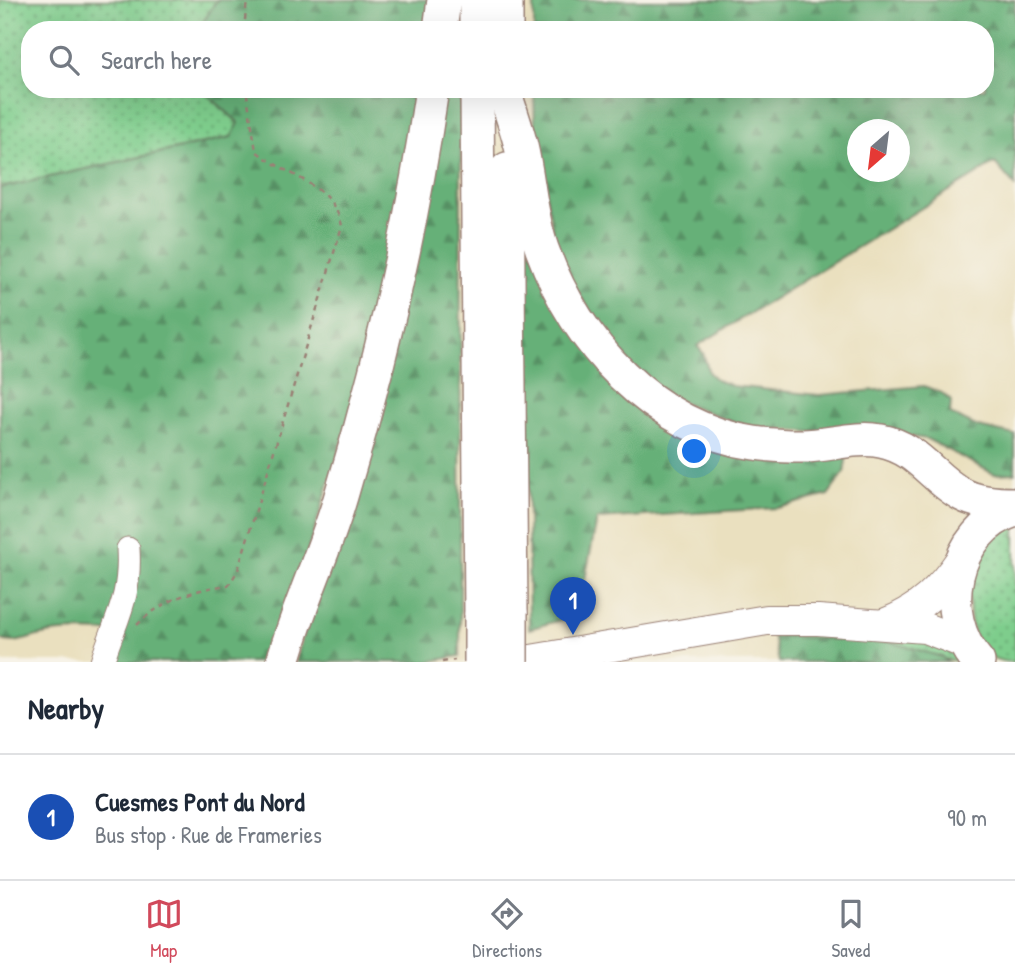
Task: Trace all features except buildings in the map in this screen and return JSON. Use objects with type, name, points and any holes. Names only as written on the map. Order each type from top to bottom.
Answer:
[{"type":"highway","points":[[441,21],[444,0]]},
{"type":"highway","points":[[476,0],[476,21]]},
{"type":"highway","points":[[506,0],[506,21]]},
{"type":"highway","points":[[283,662],[337,510],[361,427],[407,230],[430,98]]},
{"type":"highway","points":[[481,662],[496,615],[497,98]]},
{"type":"highway","points":[[499,98],[522,146],[529,203],[542,249],[561,292],[581,327],[606,360],[633,386],[667,410],[708,430],[753,443],[803,446],[878,441],[899,446],[921,458],[964,496],[1015,507]]},
{"type":"highway","points":[[971,653],[954,610],[956,575],[962,558],[974,539],[990,523],[1015,507]]},
{"type":"highway","points":[[496,615],[512,662]]},
{"type":"main road","points":[[884,624],[901,618],[936,593],[962,558]]},
{"type":"main road","points":[[519,662],[767,620],[925,628],[971,653]]},
{"type":"street","points":[[102,662],[126,600],[130,575],[128,549]]},
{"type":"path","points":[[245,21],[247,0]]},
{"type":"path","points":[[131,630],[161,604],[208,587],[229,585],[238,570],[342,226],[338,211],[324,196],[304,179],[274,166],[256,151],[247,98]]},
{"type":"green space","points":[[0,0],[217,0],[204,21],[21,21],[21,98],[211,98],[240,124],[231,137],[0,188]]},
{"type":"green space","points":[[217,0],[434,0],[432,21],[204,21]]},
{"type":"green space","points":[[534,0],[1015,0],[1015,186],[995,163],[697,346],[703,353],[709,373],[717,380],[732,386],[819,395],[924,386],[942,393],[951,401],[950,414],[978,427],[1015,435],[1015,473],[994,474],[927,439],[863,430],[823,433],[744,426],[669,397],[617,354],[559,262],[535,138],[534,98],[994,98],[994,21],[534,21]]},
{"type":"green space","points":[[211,98],[418,98],[363,375],[273,662],[105,662],[114,632],[59,632],[10,642],[0,639],[0,188],[231,137],[239,123]]},
{"type":"green space","points":[[436,98],[461,98],[460,656],[426,662],[296,662]]},
{"type":"green space","points":[[519,234],[642,401],[847,454],[844,473],[828,495],[777,508],[597,519],[578,615],[529,629],[527,409],[521,396]]},
{"type":"green space","points":[[1015,523],[1015,662],[991,657],[977,643],[971,622],[968,580],[977,555]]},
{"type":"green space","points":[[781,633],[924,636],[966,662],[780,636]]},
{"type":"green space","points":[[773,636],[891,642],[942,657],[948,662],[779,662]]},
{"type":"place","name":"Cuesmes Pont du Nord","points":[[573,635]]}]
